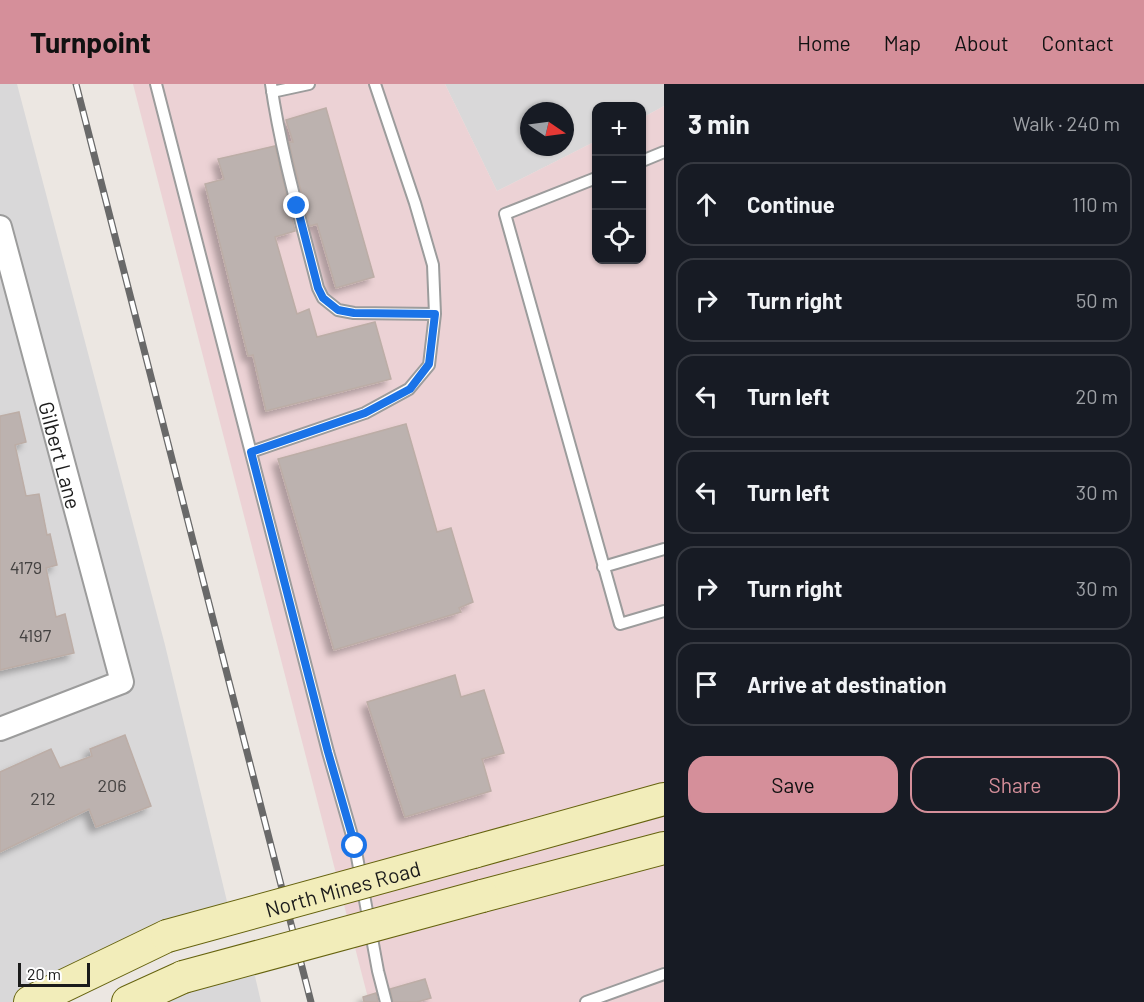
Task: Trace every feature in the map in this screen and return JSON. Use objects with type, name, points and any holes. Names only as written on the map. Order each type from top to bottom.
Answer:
[{"type":"main road","name":"North Mines Road","points":[[30,1002],[167,936],[664,799]]},
{"type":"main road","points":[[128,1002],[183,977],[664,848]]},
{"type":"street","name":"Gilbert Lane","points":[[0,227],[122,682],[0,729]]},
{"type":"lane","points":[[156,84],[328,752],[355,846],[378,971],[386,1002]]},
{"type":"lane","points":[[309,84],[271,88],[304,232],[318,288],[323,298],[338,310],[354,313],[435,314]]},
{"type":"lane","points":[[251,452],[365,413],[410,389],[429,364],[435,314],[433,265],[375,84]]},
{"type":"lane","points":[[646,159],[664,152]]},
{"type":"lane","points":[[592,180],[506,214],[620,624],[664,610]]},
{"type":"lane","points":[[603,567],[664,549]]},
{"type":"lane","points":[[586,1002],[598,1000],[664,974]]},
{"type":"shaded area","points":[[0,84],[17,84],[165,645],[231,918],[30,1002],[0,1002]]},
{"type":"shaded area","points":[[133,84],[445,84],[497,191],[566,156],[574,156],[574,152],[592,143],[592,264],[646,264],[646,116],[664,106],[664,1002],[369,1002]]},
{"type":"shaded area","points":[[445,84],[664,84],[664,106],[646,116],[646,102],[592,102],[592,143],[574,152],[574,102],[520,102],[520,156],[566,156],[497,191]]},
{"type":"shaded area","points":[[251,959],[261,1002],[128,1002]]},
{"type":"building","points":[[326,108],[374,277],[336,288],[317,224],[310,226],[293,160],[289,142],[293,142],[286,120]]},
{"type":"building","points":[[275,146],[295,231],[275,237],[297,314],[309,309],[317,337],[375,322],[391,379],[266,411],[253,355],[248,356],[205,184],[224,179],[218,159]]},
{"type":"building","points":[[19,412],[26,442],[15,445],[26,496],[39,494],[47,535],[50,534],[57,565],[46,568],[56,617],[65,614],[74,653],[0,670],[0,416]]},
{"type":"building","points":[[406,424],[437,532],[451,528],[473,602],[459,608],[461,612],[334,650],[278,459]]},
{"type":"building","points":[[455,675],[461,697],[484,690],[504,753],[482,759],[491,791],[405,817],[367,702]]},
{"type":"building","points":[[125,735],[151,806],[96,827],[89,809],[0,852],[0,772],[51,749],[60,768],[92,756],[90,749]]},
{"type":"building","points":[[425,979],[431,998],[417,1002],[393,1002],[390,989]]},
{"type":"building","points":[[376,993],[378,1002],[364,1002],[363,997]]},
{"type":"railway","points":[[76,84],[311,1002]]},
{"type":"route","points":[[297,206],[318,288],[330,305],[338,310],[354,313],[435,314],[429,364],[410,389],[365,413],[251,452],[328,752],[355,846]]}]
